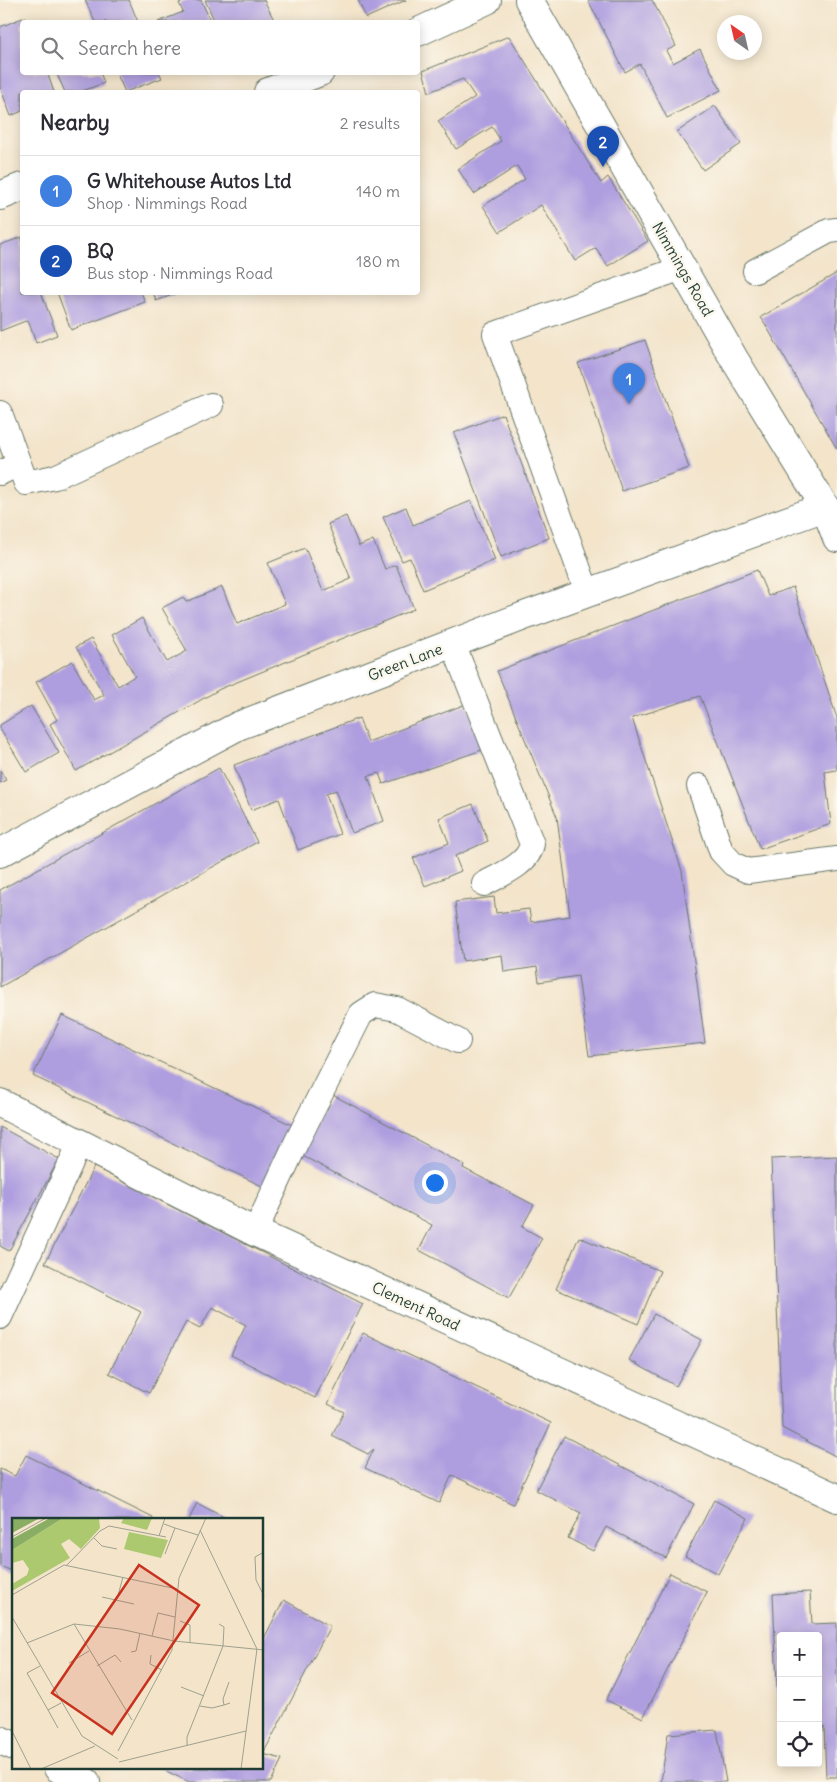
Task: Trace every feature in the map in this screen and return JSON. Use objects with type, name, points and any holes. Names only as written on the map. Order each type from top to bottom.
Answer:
[{"type":"street","points":[[420,31],[487,0]]},
{"type":"street","name":"Nimmings Road","points":[[529,0],[733,357],[824,507],[837,538]]},
{"type":"street","points":[[273,90],[312,75]]},
{"type":"street","points":[[0,196],[20,188]]},
{"type":"street","name":"Green Lane","points":[[0,853],[238,726],[587,592],[824,507]]},
{"type":"street","name":"Clement Road","points":[[0,1103],[254,1232],[837,1498]]},
{"type":"street","points":[[0,1740],[12,1745]]},
{"type":"street","points":[[62,1770],[86,1782]]},
{"type":"lane","points":[[755,271],[829,231],[837,230]]},
{"type":"lane","points":[[587,592],[495,334],[682,268]]},
{"type":"lane","points":[[0,412],[9,469],[26,483],[55,477],[211,405]]},
{"type":"lane","points":[[453,644],[532,844],[531,852],[521,861],[509,871],[484,884]]},
{"type":"lane","points":[[699,786],[721,851],[734,864],[748,871],[837,859]]},
{"type":"lane","points":[[254,1232],[296,1143],[361,1014],[375,1005],[397,1009],[458,1041]]},
{"type":"lane","points":[[0,1317],[80,1143]]},
{"type":"building","points":[[85,0],[129,0],[137,20],[94,20]]},
{"type":"building","points":[[187,0],[201,0],[210,20],[163,20],[183,12],[179,3]]},
{"type":"building","points":[[205,0],[264,0],[274,20],[214,20]]},
{"type":"building","points":[[358,0],[406,0],[366,18]]},
{"type":"building","points":[[588,0],[652,0],[676,46],[666,51],[673,63],[700,49],[721,90],[667,118],[640,64],[625,72]]},
{"type":"building","points":[[25,17],[26,20],[20,20],[20,75],[48,75],[53,90],[20,90],[20,112],[11,116],[0,87],[0,27]]},
{"type":"building","points":[[509,36],[601,183],[608,177],[648,241],[608,266],[596,248],[575,261],[541,205],[500,232],[483,206],[525,179],[517,166],[474,194],[458,169],[501,141],[492,127],[456,149],[438,121],[475,97],[463,79],[429,92],[423,71]]},
{"type":"building","points":[[57,75],[101,75],[104,83],[85,90],[64,90]]},
{"type":"building","points":[[117,75],[160,75],[162,78],[130,90],[124,90]]},
{"type":"building","points":[[715,106],[741,144],[703,170],[677,132]]},
{"type":"building","points":[[20,238],[20,295],[42,295],[57,335],[36,343],[28,320],[0,331],[0,245]]},
{"type":"building","points":[[837,273],[837,449],[761,317]]},
{"type":"building","points":[[58,295],[142,295],[145,302],[71,330]]},
{"type":"building","points":[[154,295],[172,295],[156,301]]},
{"type":"building","points":[[645,340],[689,468],[622,491],[578,363]]},
{"type":"building","points":[[503,414],[549,538],[501,557],[454,433]]},
{"type":"building","points":[[471,501],[495,560],[423,590],[410,558],[402,561],[383,517],[406,507],[413,525]]},
{"type":"building","points":[[346,516],[359,546],[373,540],[385,569],[396,565],[414,609],[220,689],[76,771],[50,724],[57,720],[36,682],[72,661],[94,700],[104,695],[76,647],[91,639],[118,686],[135,676],[112,635],[142,618],[167,662],[187,651],[162,608],[183,597],[186,602],[222,587],[237,624],[285,604],[268,563],[305,548],[323,591],[351,579],[328,524]]},
{"type":"building","points":[[757,570],[768,596],[793,587],[837,718],[837,770],[825,772],[831,824],[760,849],[700,696],[632,718],[682,871],[705,1043],[589,1056],[578,976],[539,982],[537,967],[504,972],[502,955],[463,961],[455,902],[494,897],[496,913],[529,909],[531,922],[570,916],[557,817],[497,671]]},
{"type":"building","points":[[466,704],[485,749],[383,784],[379,773],[368,776],[384,821],[352,833],[336,790],[326,794],[340,834],[298,850],[279,799],[251,810],[234,765],[359,718],[368,742]]},
{"type":"building","points":[[31,706],[59,753],[26,772],[0,729],[0,725]]},
{"type":"building","points":[[219,768],[257,842],[0,987],[0,890]]},
{"type":"building","points":[[0,770],[6,780],[0,783]]},
{"type":"building","points":[[473,804],[488,841],[455,856],[461,871],[425,886],[413,858],[449,843],[439,818]]},
{"type":"building","points":[[62,1015],[294,1126],[264,1187],[33,1076]]},
{"type":"building","points":[[331,1094],[464,1165],[463,1168],[534,1205],[522,1227],[542,1238],[509,1298],[419,1250],[432,1225],[299,1154]]},
{"type":"building","points":[[0,1127],[59,1159],[9,1251],[0,1246]]},
{"type":"building","points":[[837,1156],[837,1457],[782,1428],[771,1159]]},
{"type":"building","points":[[94,1167],[363,1304],[315,1398],[231,1355],[246,1325],[212,1307],[200,1329],[186,1322],[149,1393],[109,1373],[141,1312],[45,1263]]},
{"type":"building","points":[[579,1237],[660,1271],[638,1324],[556,1289]]},
{"type":"building","points":[[654,1314],[702,1340],[676,1386],[629,1360]]},
{"type":"building","points":[[363,1333],[551,1423],[513,1504],[452,1475],[439,1503],[365,1468],[374,1449],[368,1454],[332,1436],[344,1412],[328,1404]]},
{"type":"building","points":[[564,1436],[694,1504],[666,1558],[606,1527],[593,1551],[568,1538],[581,1513],[536,1490]]},
{"type":"building","points":[[26,1455],[153,1518],[12,1518],[12,1571],[0,1566],[0,1469],[15,1476]]},
{"type":"building","points":[[714,1500],[748,1518],[718,1574],[685,1556]]},
{"type":"building","points":[[197,1503],[225,1518],[190,1518]]},
{"type":"building","points":[[670,1573],[707,1592],[643,1718],[606,1700]]},
{"type":"building","points":[[810,1592],[812,1624],[837,1623],[837,1777],[826,1777],[824,1727],[822,1727],[822,1632],[777,1632],[777,1684],[773,1594]]},
{"type":"building","points":[[284,1600],[330,1626],[264,1752],[264,1638]]},
{"type":"building","points":[[717,1730],[726,1782],[661,1782],[668,1734]]},
{"type":"building","points":[[264,1754],[282,1759],[271,1782],[189,1782],[164,1770],[264,1770]]},
{"type":"place","name":"BQ","points":[[603,167]]},
{"type":"place","name":"G Whitehouse Autos Ltd","points":[[629,404]]}]
